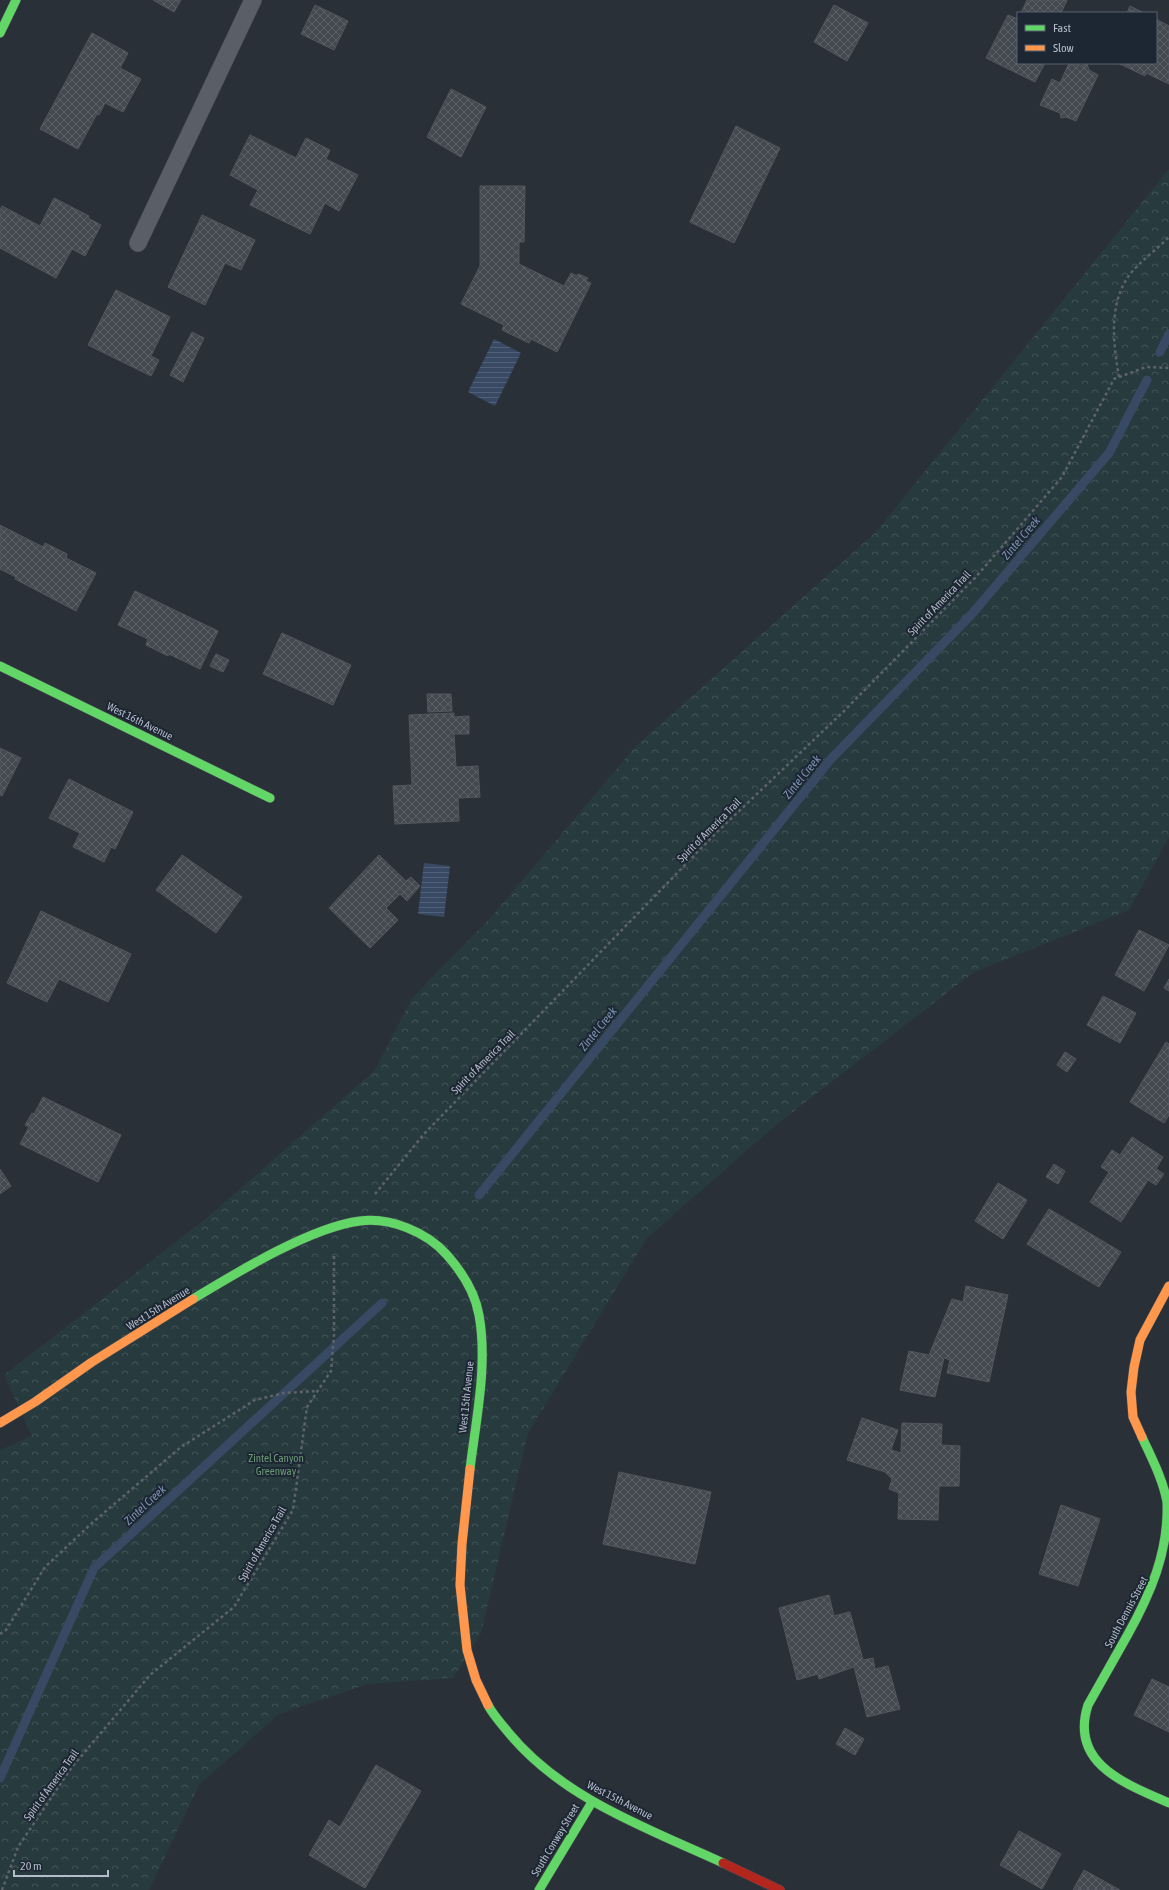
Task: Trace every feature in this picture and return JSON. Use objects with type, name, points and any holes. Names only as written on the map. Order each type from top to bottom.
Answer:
[{"type":"street","points":[[0,33],[16,0]]},
{"type":"street","name":"West 16th Avenue","points":[[0,666],[270,798]]},
{"type":"street","name":"West 15th Avenue","points":[[0,1423],[19,1413],[91,1363],[230,1278],[290,1246],[343,1224],[360,1221],[388,1223],[432,1240],[450,1259],[467,1281],[476,1301],[482,1363],[462,1544],[460,1585],[467,1650],[476,1680],[492,1712],[518,1744],[552,1775],[592,1802],[780,1890]]},
{"type":"street","name":"South Dennis Street","points":[[1169,1286],[1140,1340],[1134,1367],[1131,1392],[1133,1416],[1158,1474],[1166,1502],[1168,1530],[1164,1559],[1153,1590],[1088,1705],[1084,1724],[1086,1742],[1094,1758],[1103,1768],[1122,1781],[1169,1803]]},
{"type":"street","name":"South Conway Street","points":[[540,1890],[592,1802]]},
{"type":"lane","points":[[138,243],[253,0]]},
{"type":"path","points":[[1169,237],[1130,274],[1116,300],[1113,345],[1119,377],[1146,367],[1169,368]]},
{"type":"path","name":"Spirit of America Trail","points":[[2,1890],[18,1847],[72,1767],[150,1675],[234,1608],[293,1510],[307,1407],[331,1372],[334,1335],[334,1256],[351,1223],[424,1134],[715,834],[843,712],[975,578],[1062,477],[1114,379],[1119,377]]},
{"type":"path","points":[[0,1634],[6,1630],[45,1567],[92,1522],[180,1447],[255,1400],[284,1393],[318,1391]]},
{"type":"green space","name":"Zintel Canyon Greenway","points":[[1169,169],[1169,837],[1129,910],[974,972],[777,1124],[647,1238],[528,1433],[481,1633],[453,1678],[368,1684],[279,1714],[199,1785],[149,1890],[0,1890],[0,1450],[32,1436],[4,1375],[208,1217],[375,1070],[412,998],[493,915],[636,746],[876,532]]},
{"type":"water","points":[[494,339],[521,353],[495,406],[468,392]]},
{"type":"water","points":[[424,863],[450,866],[444,917],[418,914]]},
{"type":"building","points":[[153,0],[181,0],[174,12]]},
{"type":"building","points":[[1027,0],[1067,0],[1061,12],[1021,12]]},
{"type":"building","points":[[315,5],[348,21],[334,50],[301,34]]},
{"type":"building","points":[[834,5],[868,23],[847,61],[814,42]]},
{"type":"building","points":[[1130,6],[1142,12],[1127,12]]},
{"type":"building","points":[[1008,15],[1017,19],[1017,64],[1044,64],[1035,82],[986,58]]},
{"type":"building","points":[[1157,20],[1169,26],[1169,84],[1146,73],[1145,76],[1120,64],[1157,64]]},
{"type":"building","points":[[92,33],[128,53],[120,68],[141,79],[123,112],[105,103],[99,115],[97,114],[78,149],[40,129]]},
{"type":"building","points":[[1069,64],[1077,64],[1081,66],[1087,64],[1089,70],[1098,75],[1076,121],[1066,117],[1061,118],[1060,113],[1040,105],[1052,79],[1060,83]]},
{"type":"building","points":[[451,89],[486,107],[461,157],[427,137]]},
{"type":"building","points":[[736,126],[780,148],[734,243],[690,222]]},
{"type":"building","points":[[250,135],[296,158],[306,138],[330,150],[326,159],[358,175],[339,211],[325,203],[310,234],[250,205],[258,190],[230,175]]},
{"type":"building","points":[[480,186],[525,186],[524,242],[519,242],[519,264],[564,286],[571,273],[588,278],[586,281],[591,283],[557,352],[531,339],[529,343],[502,330],[504,325],[461,304],[480,266]]},
{"type":"building","points":[[54,198],[89,216],[88,218],[101,225],[85,256],[72,249],[56,278],[0,248],[0,210],[2,206],[40,226]]},
{"type":"building","points":[[202,215],[255,240],[241,270],[225,263],[205,305],[168,287]]},
{"type":"building","points":[[116,290],[170,317],[151,356],[159,360],[151,376],[88,345]]},
{"type":"building","points":[[192,332],[204,338],[183,382],[170,375]]},
{"type":"building","points":[[0,525],[43,547],[45,543],[67,554],[66,558],[96,573],[76,611],[15,579],[16,577],[0,569]]},
{"type":"building","points":[[135,591],[218,631],[200,669],[146,645],[148,639],[118,625]]},
{"type":"building","points":[[282,633],[351,665],[333,705],[263,674]]},
{"type":"building","points":[[216,654],[229,660],[223,672],[210,666]]},
{"type":"building","points":[[427,694],[451,694],[452,711],[428,712]]},
{"type":"building","points":[[454,713],[454,717],[469,716],[469,734],[454,734],[456,767],[478,766],[480,797],[458,798],[459,821],[395,824],[393,786],[412,785],[409,715]]},
{"type":"building","points":[[0,748],[21,758],[2,796],[0,795]]},
{"type":"building","points":[[69,779],[133,812],[115,849],[111,847],[104,862],[73,847],[80,833],[49,818]]},
{"type":"building","points":[[182,855],[242,897],[216,933],[156,890]]},
{"type":"building","points":[[379,855],[406,881],[411,877],[420,886],[407,901],[400,894],[386,908],[398,920],[370,948],[329,908]]},
{"type":"building","points":[[41,911],[131,954],[108,1002],[59,979],[47,1002],[7,983]]},
{"type":"building","points":[[1139,930],[1169,945],[1144,991],[1115,975]]},
{"type":"building","points":[[1169,979],[1169,991],[1164,988]]},
{"type":"building","points":[[1103,996],[1136,1013],[1120,1043],[1087,1025]]},
{"type":"building","points":[[1166,1042],[1169,1044],[1169,1115],[1164,1123],[1130,1102]]},
{"type":"building","points":[[1065,1052],[1076,1059],[1067,1072],[1057,1065]]},
{"type":"building","points":[[43,1097],[121,1135],[98,1182],[20,1144],[29,1127],[25,1125],[32,1113],[34,1114]]},
{"type":"building","points":[[1132,1137],[1163,1157],[1156,1169],[1164,1174],[1156,1185],[1148,1180],[1121,1222],[1090,1202],[1109,1172],[1101,1167],[1112,1150],[1120,1155]]},
{"type":"building","points":[[1054,1164],[1065,1171],[1058,1184],[1046,1177]]},
{"type":"building","points":[[0,1169],[11,1186],[0,1194]]},
{"type":"building","points":[[998,1183],[1027,1200],[1003,1239],[975,1221]]},
{"type":"building","points":[[1049,1209],[1121,1252],[1099,1287],[1027,1244]]},
{"type":"building","points":[[966,1286],[1008,1295],[989,1382],[947,1373],[950,1360],[944,1358],[935,1397],[900,1390],[909,1351],[929,1355],[952,1299],[963,1302]]},
{"type":"building","points":[[862,1418],[898,1430],[891,1450],[901,1453],[902,1423],[942,1424],[941,1445],[960,1446],[959,1486],[939,1486],[938,1520],[898,1519],[899,1493],[889,1489],[892,1479],[885,1472],[847,1460]]},
{"type":"building","points":[[619,1472],[711,1492],[695,1564],[603,1544]]},
{"type":"building","points":[[1061,1505],[1100,1519],[1078,1586],[1039,1574]]},
{"type":"building","points":[[829,1595],[834,1616],[850,1612],[863,1660],[873,1658],[875,1669],[888,1666],[900,1709],[867,1717],[854,1667],[819,1679],[818,1674],[797,1680],[779,1608]]},
{"type":"building","points":[[1152,1679],[1169,1687],[1169,1732],[1134,1715]]},
{"type":"building","points":[[845,1728],[864,1739],[855,1755],[836,1744]]},
{"type":"building","points":[[376,1765],[421,1791],[365,1888],[309,1855],[329,1820],[340,1827]]},
{"type":"building","points":[[1019,1831],[1061,1854],[1042,1889],[1000,1865]]},
{"type":"building","points":[[1084,1870],[1120,1890],[1073,1890]]},
{"type":"waterway","name":"Zintel Creek","points":[[1160,352],[1169,334]]},
{"type":"waterway","name":"Zintel Creek","points":[[479,1195],[831,759],[971,615],[1109,453],[1147,380]]},
{"type":"waterway","name":"Zintel Creek","points":[[0,1778],[94,1568],[382,1303]]},
{"type":"traffic: fast","points":[[0,33],[16,0]]},
{"type":"traffic: fast","points":[[0,666],[270,798]]},
{"type":"traffic: fast","points":[[193,1299],[274,1252],[319,1232],[341,1225],[360,1221],[383,1221],[407,1228],[429,1239],[447,1255],[463,1275],[471,1290],[479,1315],[482,1373],[470,1469]]},
{"type":"traffic: fast","points":[[1142,1437],[1165,1493],[1167,1502],[1165,1538],[1161,1556],[1150,1589],[1135,1621],[1088,1705],[1084,1725],[1087,1743],[1094,1757],[1105,1769],[1119,1779],[1169,1803]]},
{"type":"traffic: fast","points":[[488,1705],[508,1732],[530,1755],[554,1776],[580,1794],[636,1824],[723,1863]]},
{"type":"traffic: fast","points":[[539,1890],[592,1802]]},
{"type":"traffic: slow","points":[[1142,1437],[1133,1417],[1131,1392],[1134,1367],[1140,1340],[1169,1286]]},
{"type":"traffic: slow","points":[[0,1423],[35,1402],[92,1362],[193,1299]]},
{"type":"traffic: slow","points":[[470,1469],[462,1544],[460,1585],[467,1650],[476,1680],[488,1705]]},
{"type":"traffic: jam","points":[[723,1863],[780,1890]]}]
